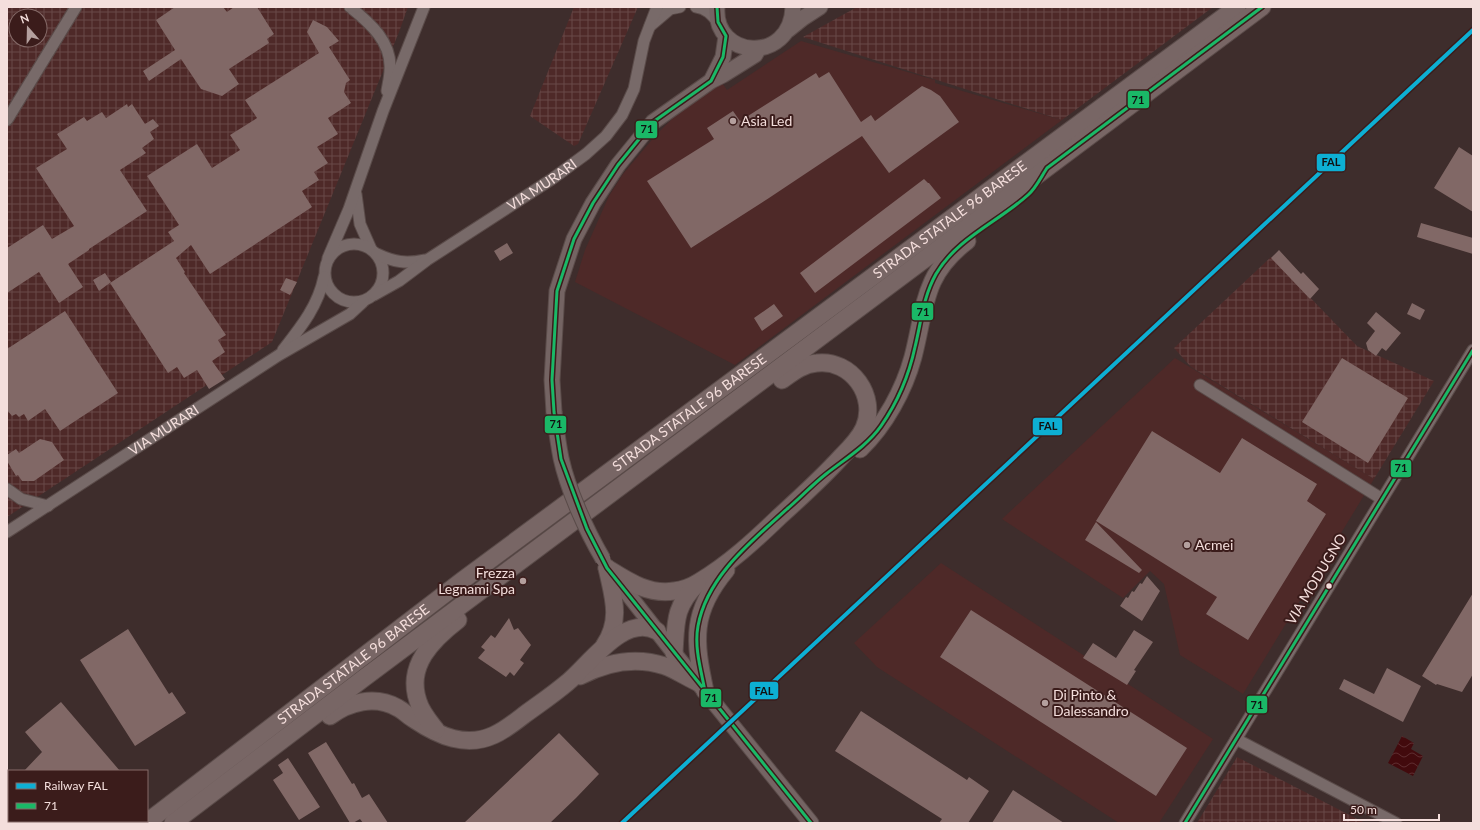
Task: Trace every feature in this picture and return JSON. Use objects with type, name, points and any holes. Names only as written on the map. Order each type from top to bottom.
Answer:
[{"type":"main road","name":"STRADA STATALE 96 BARESE","points":[[148,821],[463,580],[1237,7]]},
{"type":"main road","name":"STRADA STATALE 96 BARESE","points":[[173,823],[1262,7]]},
{"type":"main road","points":[[826,474],[857,452],[880,426],[888,413],[907,374],[913,357],[928,292],[942,265],[957,249],[1030,194],[1047,168]]},
{"type":"main road","points":[[674,448],[732,417],[801,367],[816,362],[832,364],[847,370],[858,382],[865,397],[867,413],[864,427],[860,436],[826,474],[741,552],[699,583],[686,595],[680,607],[675,628],[674,653]]},
{"type":"main road","points":[[437,732],[421,709],[416,693],[415,676],[420,659],[437,639],[451,626],[507,584],[565,528]]},
{"type":"main road","points":[[704,689],[697,649],[700,615],[711,590],[741,552]]},
{"type":"main road","points":[[605,563],[640,588],[672,592],[686,589],[699,583]]},
{"type":"main road","points":[[603,648],[612,631],[615,613],[615,604],[605,563]]},
{"type":"main road","points":[[208,797],[281,752],[337,711],[352,703],[372,701],[389,704],[398,708],[415,721],[457,740],[472,741],[488,738],[505,729],[569,682],[603,648],[624,633],[640,627],[647,627],[657,631]]},
{"type":"main road","points":[[569,682],[608,664],[631,661],[654,663],[666,667],[704,689]]},
{"type":"street","points":[[7,120],[76,7]]},
{"type":"street","points":[[350,7],[378,33],[388,49],[390,68],[384,111]]},
{"type":"street","points":[[356,189],[424,7]]},
{"type":"street","name":"VIA MURARI","points":[[7,532],[279,355],[350,314],[363,302],[399,281],[427,260],[552,179],[586,154],[601,140],[622,115],[634,89],[644,41],[657,7]]},
{"type":"street","name":"VIA MURARI","points":[[650,26],[670,9],[680,7]]},
{"type":"street","points":[[696,7],[717,14],[726,36],[723,57],[710,81]]},
{"type":"street","points":[[788,30],[792,19],[793,7]]},
{"type":"street","points":[[726,36],[747,48],[759,48],[770,45],[780,39],[802,18],[820,7]]},
{"type":"street","points":[[759,48],[755,55],[723,75],[710,81],[653,122],[618,165],[597,196],[574,239],[557,291],[552,366],[554,412],[561,459],[567,478],[587,529],[605,563],[674,653],[811,823]]},
{"type":"street","name":"VIA MURARI","points":[[356,189],[360,224],[374,252],[382,264],[384,274],[382,283],[374,295]]},
{"type":"street","name":"VIA MURARI","points":[[279,355],[307,320],[322,288],[328,258],[356,189]]},
{"type":"street","points":[[328,258],[337,249],[346,245],[354,244],[365,246],[390,260],[411,263],[427,260]]},
{"type":"street","points":[[324,274],[327,285],[332,294],[346,302],[363,302]]},
{"type":"street","name":"VIA MODUGNO","points":[[1185,823],[1473,350]]},
{"type":"street","points":[[1200,385],[1382,499]]},
{"type":"street","points":[[7,489],[21,499],[48,506]]},
{"type":"street","points":[[1236,739],[1396,823]]},
{"type":"shaded area","points":[[7,7],[408,7],[272,342],[7,517]]},
{"type":"shaded area","points":[[574,7],[638,7],[578,144],[574,146],[530,116]]},
{"type":"shaded area","points":[[857,7],[1213,7],[1062,120],[803,37]]},
{"type":"shaded area","points":[[801,41],[935,80],[935,83],[1062,120],[735,365],[575,282],[585,250],[609,196],[623,174],[656,135],[674,117],[722,83],[727,90]]},
{"type":"shaded area","points":[[1271,257],[1357,346],[1434,381],[1374,479],[1191,367],[1174,348]]},
{"type":"shaded area","name":"Acmei","points":[[1175,358],[1374,479],[1243,694],[1180,655],[1164,584],[1150,571],[1123,598],[1002,519]]},
{"type":"shaded area","name":"Di Pinto & Dalessandro","points":[[941,563],[1213,739],[1159,823],[1119,823],[877,667],[854,643]]},
{"type":"shaded area","points":[[1237,757],[1365,823],[1197,823]]},
{"type":"water","points":[[1402,736],[1414,743],[1411,749],[1423,756],[1413,776],[1388,763]]},
{"type":"building","points":[[175,7],[223,7],[227,12],[234,7],[257,7],[274,34],[267,39],[269,43],[229,69],[239,84],[222,96],[201,89],[181,59],[149,81],[143,71],[175,50],[156,20]]},
{"type":"building","points":[[313,20],[327,27],[339,41],[329,47],[350,80],[346,83],[344,92],[351,103],[328,118],[338,134],[317,147],[328,163],[314,172],[319,180],[302,191],[312,207],[210,274],[191,245],[176,258],[185,272],[184,273],[226,335],[218,340],[225,352],[212,361],[225,379],[209,389],[197,370],[184,378],[177,367],[168,373],[110,283],[174,241],[168,232],[179,225],[147,176],[197,144],[212,168],[240,150],[230,135],[257,118],[245,100],[319,53],[307,32]]},
{"type":"building","points":[[829,72],[861,122],[871,115],[875,121],[922,86],[940,96],[959,122],[889,173],[862,136],[691,248],[647,181],[714,139],[707,128],[733,111],[740,121],[816,73],[819,78]]},
{"type":"building","points":[[127,104],[128,107],[132,104],[145,124],[153,119],[159,126],[150,132],[154,139],[142,148],[146,153],[120,170],[147,211],[68,264],[83,287],[59,303],[39,272],[7,293],[7,248],[43,225],[52,239],[74,226],[36,168],[67,149],[57,134],[84,117],[87,121],[102,112],[106,118]]},
{"type":"building","points":[[1459,147],[1473,156],[1473,212],[1434,188]]},
{"type":"building","points":[[924,179],[941,198],[815,293],[800,273]]},
{"type":"building","points":[[1421,223],[1473,238],[1473,254],[1417,237]]},
{"type":"building","points":[[507,243],[513,253],[500,261],[494,251]]},
{"type":"building","points":[[1279,250],[1301,274],[1303,272],[1319,289],[1310,299],[1271,258]]},
{"type":"building","points":[[105,273],[111,282],[99,291],[93,280]]},
{"type":"building","points":[[286,278],[297,282],[290,295],[280,290]]},
{"type":"building","points":[[1412,303],[1425,310],[1420,320],[1407,314]]},
{"type":"building","points":[[774,304],[783,316],[762,331],[754,318]]},
{"type":"building","points":[[65,311],[118,393],[60,431],[45,409],[28,421],[24,414],[19,417],[16,414],[12,416],[7,410],[7,349]]},
{"type":"building","points":[[1376,312],[1401,333],[1386,351],[1382,348],[1376,356],[1368,350],[1366,343],[1375,331],[1367,323]]},
{"type":"building","points":[[1342,358],[1408,398],[1368,463],[1302,422]]},
{"type":"building","points":[[1152,431],[1220,473],[1242,438],[1317,484],[1307,501],[1326,514],[1248,640],[1206,614],[1217,597],[1096,521]]},
{"type":"building","points":[[40,439],[52,442],[64,460],[34,481],[22,481],[18,475],[16,476],[7,461],[7,455],[16,449],[19,453]]},
{"type":"building","points":[[1096,522],[1142,570],[1139,573],[1085,540]]},
{"type":"building","points":[[1147,576],[1160,591],[1142,621],[1120,606],[1126,597],[1128,598],[1132,591],[1134,592],[1140,583],[1142,584]]},
{"type":"building","points":[[1473,593],[1473,674],[1462,692],[1437,684],[1436,685],[1422,676]]},
{"type":"building","points":[[971,610],[1187,748],[1156,796],[940,657]]},
{"type":"building","points":[[509,618],[514,630],[518,628],[531,645],[520,660],[524,663],[514,676],[510,672],[506,677],[478,658],[485,650],[481,647],[491,635],[495,638]]},
{"type":"building","points":[[128,629],[169,694],[172,692],[186,713],[135,746],[80,660]]},
{"type":"building","points":[[1134,630],[1153,642],[1134,670],[1136,671],[1127,685],[1083,658],[1093,643],[1116,658]]},
{"type":"building","points":[[1387,668],[1421,686],[1403,722],[1339,689],[1344,679],[1374,694]]},
{"type":"building","points":[[61,702],[119,770],[25,770],[42,752],[25,732]]},
{"type":"building","points":[[861,711],[967,780],[969,777],[989,791],[968,823],[939,823],[942,819],[835,751]]},
{"type":"building","points":[[559,733],[599,774],[550,823],[464,823]]},
{"type":"building","points":[[326,742],[352,784],[354,783],[362,798],[369,794],[388,823],[363,823],[360,819],[350,823],[308,753]]},
{"type":"building","points":[[288,758],[320,807],[299,820],[273,780],[283,773],[278,765]]},
{"type":"building","points":[[1013,790],[1064,823],[992,823]]},
{"type":"rail line","name":"FAL","points":[[622,823],[1473,30]]},
{"type":"transit line","name":"71","points":[[717,7],[718,22],[726,36],[723,57],[711,81],[653,122],[618,165],[593,203],[574,239],[557,291],[552,380],[554,412],[561,459],[587,529],[607,568],[811,823]]},
{"type":"transit line","name":"71","points":[[705,691],[698,658],[697,634],[703,608],[711,591],[721,575],[746,547],[821,478],[869,440],[881,426],[892,408],[906,378],[928,292],[936,274],[945,261],[966,240],[1028,195],[1036,186],[1047,168],[1262,7]]},
{"type":"transit line","name":"71","points":[[1185,823],[1473,350]]},
{"type":"place","name":"Asia Led","points":[[733,121]]},
{"type":"place","name":"Acmei","points":[[1187,545]]},
{"type":"place","name":"Frezza Legnami Spa","points":[[523,581]]},
{"type":"place","name":"Di Pinto & Dalessandro","points":[[1045,703]]}]
